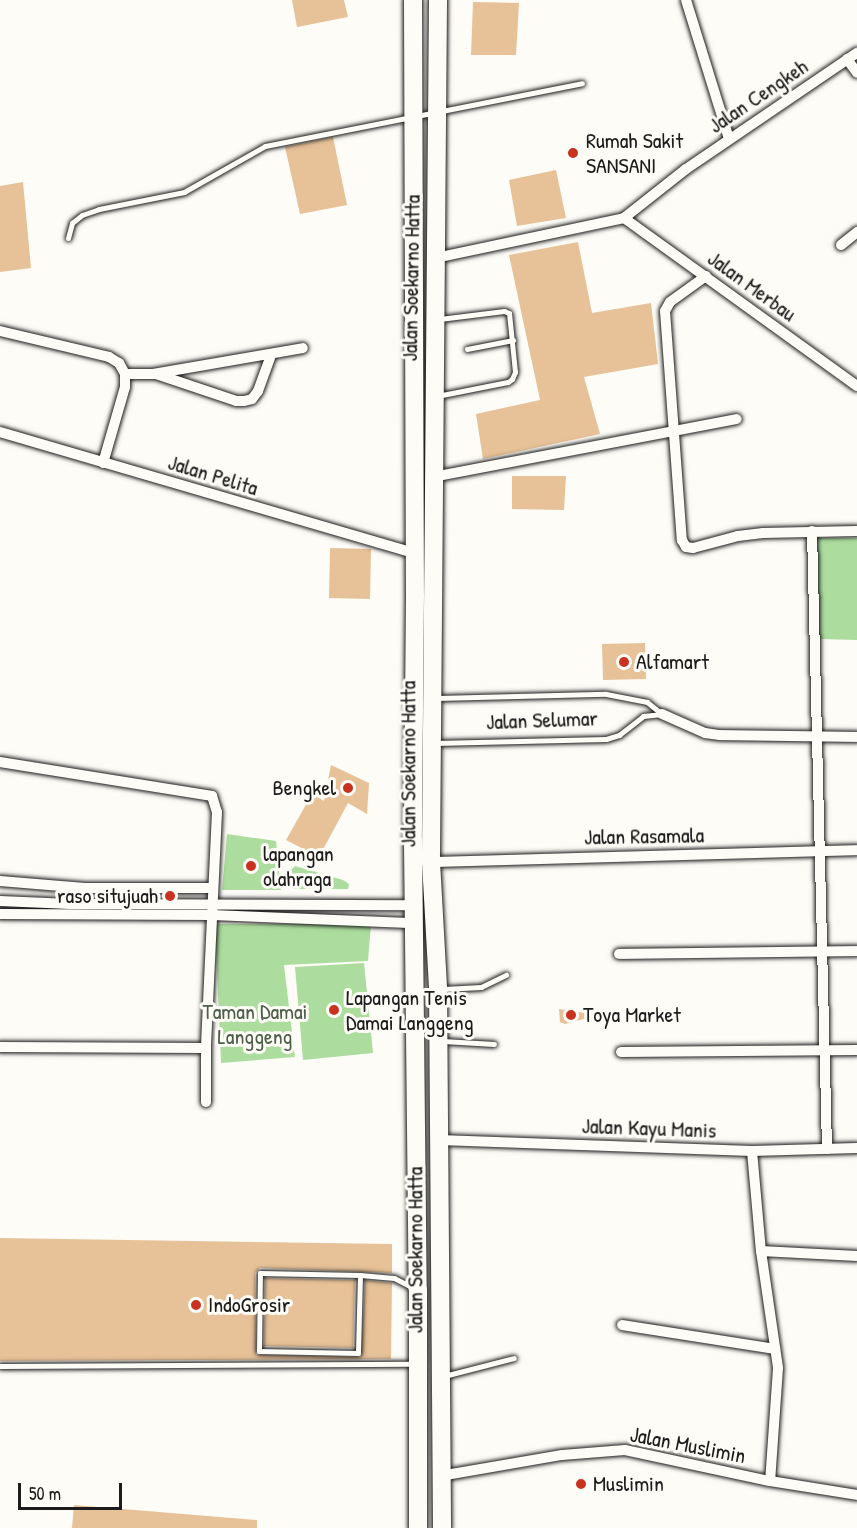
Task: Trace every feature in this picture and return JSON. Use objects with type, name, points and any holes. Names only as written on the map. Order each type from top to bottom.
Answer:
[{"type":"main road","name":"Jalan Soekarno Hatta","points":[[413,0],[414,914],[418,1528]]},
{"type":"main road","name":"Jalan Soekarno Hatta","points":[[438,0],[431,862],[438,989],[442,1528]]},
{"type":"main road","points":[[412,157],[436,157]]},
{"type":"street","points":[[686,0],[729,139]]},
{"type":"street","name":"Jalan Cengkeh","points":[[624,218],[686,169],[857,53]]},
{"type":"street","points":[[847,59],[857,73]]},
{"type":"street","points":[[435,258],[624,218]]},
{"type":"street","name":"Jalan Merbau","points":[[624,218],[857,386]]},
{"type":"street","points":[[841,245],[857,232]]},
{"type":"street","points":[[706,276],[670,302],[665,311],[682,540],[686,547],[693,548],[738,536],[812,531],[857,531]]},
{"type":"street","points":[[0,331],[109,357],[119,363],[125,374],[125,387],[103,463]]},
{"type":"street","points":[[125,374],[153,374],[303,348]]},
{"type":"street","points":[[153,374],[236,401],[244,401],[252,399],[258,391],[271,355]]},
{"type":"street","points":[[433,477],[737,419]]},
{"type":"street","name":"Jalan Pelita","points":[[0,432],[415,554]]},
{"type":"street","points":[[812,531],[821,952],[828,1149]]},
{"type":"street","points":[[662,714],[705,733],[720,735],[857,737]]},
{"type":"street","points":[[0,762],[205,792],[212,796],[217,812],[212,888],[206,1102]]},
{"type":"street","name":"Jalan Rasamala","points":[[431,862],[857,850]]},
{"type":"street","points":[[0,881],[70,887],[212,888]]},
{"type":"street","points":[[70,887],[70,910]]},
{"type":"street","points":[[0,901],[70,910]]},
{"type":"street","points":[[0,914],[70,910],[212,910],[414,914]]},
{"type":"street","points":[[212,910],[414,914]]},
{"type":"street","points":[[619,954],[857,951]]},
{"type":"street","points":[[0,1047],[206,1048]]},
{"type":"street","points":[[621,1052],[857,1050]]},
{"type":"street","name":"Jalan Kayu Manis","points":[[439,1140],[752,1151],[857,1148]]},
{"type":"street","points":[[752,1151],[761,1251],[778,1368],[770,1481]]},
{"type":"street","points":[[761,1251],[857,1256]]},
{"type":"street","points":[[622,1325],[775,1349]]},
{"type":"street","name":"Jalan Muslimin","points":[[440,1476],[562,1455],[625,1450],[770,1481],[857,1495]]},
{"type":"lane","points":[[68,238],[72,223],[82,215],[99,209],[184,192],[265,146],[582,83]]},
{"type":"lane","points":[[434,397],[512,379],[515,372],[511,317],[504,311],[435,320]]},
{"type":"lane","points":[[467,349],[513,340]]},
{"type":"lane","points":[[432,698],[606,694],[647,702],[662,714]]},
{"type":"lane","name":"Jalan Selumar","points":[[432,743],[606,739],[619,735],[642,716],[662,714]]},
{"type":"lane","points":[[438,989],[481,987],[506,975]]},
{"type":"lane","points":[[438,1040],[494,1044]]},
{"type":"lane","points":[[360,1275],[358,1353],[259,1351],[260,1273],[360,1275],[394,1278],[418,1290]]},
{"type":"lane","points":[[440,1377],[514,1358]]},
{"type":"lane","points":[[0,1366],[418,1364]]},
{"type":"green space","points":[[817,538],[857,538],[857,640],[819,639]]},
{"type":"green space","name":"lapangan olahraga","points":[[227,834],[276,841],[281,890],[222,890]]},
{"type":"green space","points":[[295,866],[343,880],[349,884],[348,889],[293,889],[288,884],[286,875]]},
{"type":"green space","name":"Taman Damai Langgeng","points":[[215,924],[371,924],[368,961],[284,965],[295,1057],[221,1063]]},
{"type":"green space","name":"Lapangan Tenis Damai Langgeng","points":[[364,963],[373,1053],[303,1060],[295,967]]},
{"type":"building","points":[[292,0],[344,0],[348,17],[297,27]]},
{"type":"building","points":[[473,2],[519,3],[516,55],[471,55]]},
{"type":"building","points":[[333,137],[347,205],[300,214],[285,147]]},
{"type":"building","points":[[556,170],[566,218],[517,226],[509,180]]},
{"type":"building","points":[[23,182],[31,268],[0,272],[0,186]]},
{"type":"building","points":[[578,242],[592,313],[651,303],[658,364],[584,377],[600,434],[483,459],[476,414],[540,400],[509,255]]},
{"type":"building","points":[[512,476],[566,476],[564,510],[512,509]]},
{"type":"building","points":[[330,548],[371,549],[370,599],[329,598]]},
{"type":"building","name":"Alfamart","points":[[645,643],[646,679],[603,680],[602,644]]},
{"type":"building","points":[[331,765],[369,783],[367,814],[348,803],[319,857],[286,840],[312,794],[324,801]]},
{"type":"building","name":"Toya Market","points":[[559,1009],[599,1015],[565,1024],[560,1022]]},
{"type":"building","name":"IndoGrosir","points":[[0,1238],[392,1244],[392,1273],[260,1268],[255,1273],[256,1355],[361,1357],[365,1280],[392,1283],[391,1359],[0,1361]]},
{"type":"building","points":[[265,1278],[355,1280],[353,1348],[264,1346]]},
{"type":"building","points":[[74,1505],[257,1520],[257,1528],[72,1528]]},
{"type":"place","name":"Rumah Sakit SANSANI","points":[[573,153]]},
{"type":"place","name":"Alfamart","points":[[624,662]]},
{"type":"place","name":"Bengkel","points":[[348,788]]},
{"type":"place","name":"lapangan olahraga","points":[[251,866]]},
{"type":"place","name":"raso situjuah","points":[[170,896]]},
{"type":"place","name":"Lapangan Tenis Damai Langgeng","points":[[334,1010]]},
{"type":"place","name":"Toya Market","points":[[571,1015]]},
{"type":"place","name":"IndoGrosir","points":[[196,1305]]},
{"type":"place","name":"Muslimin","points":[[581,1484]]}]
